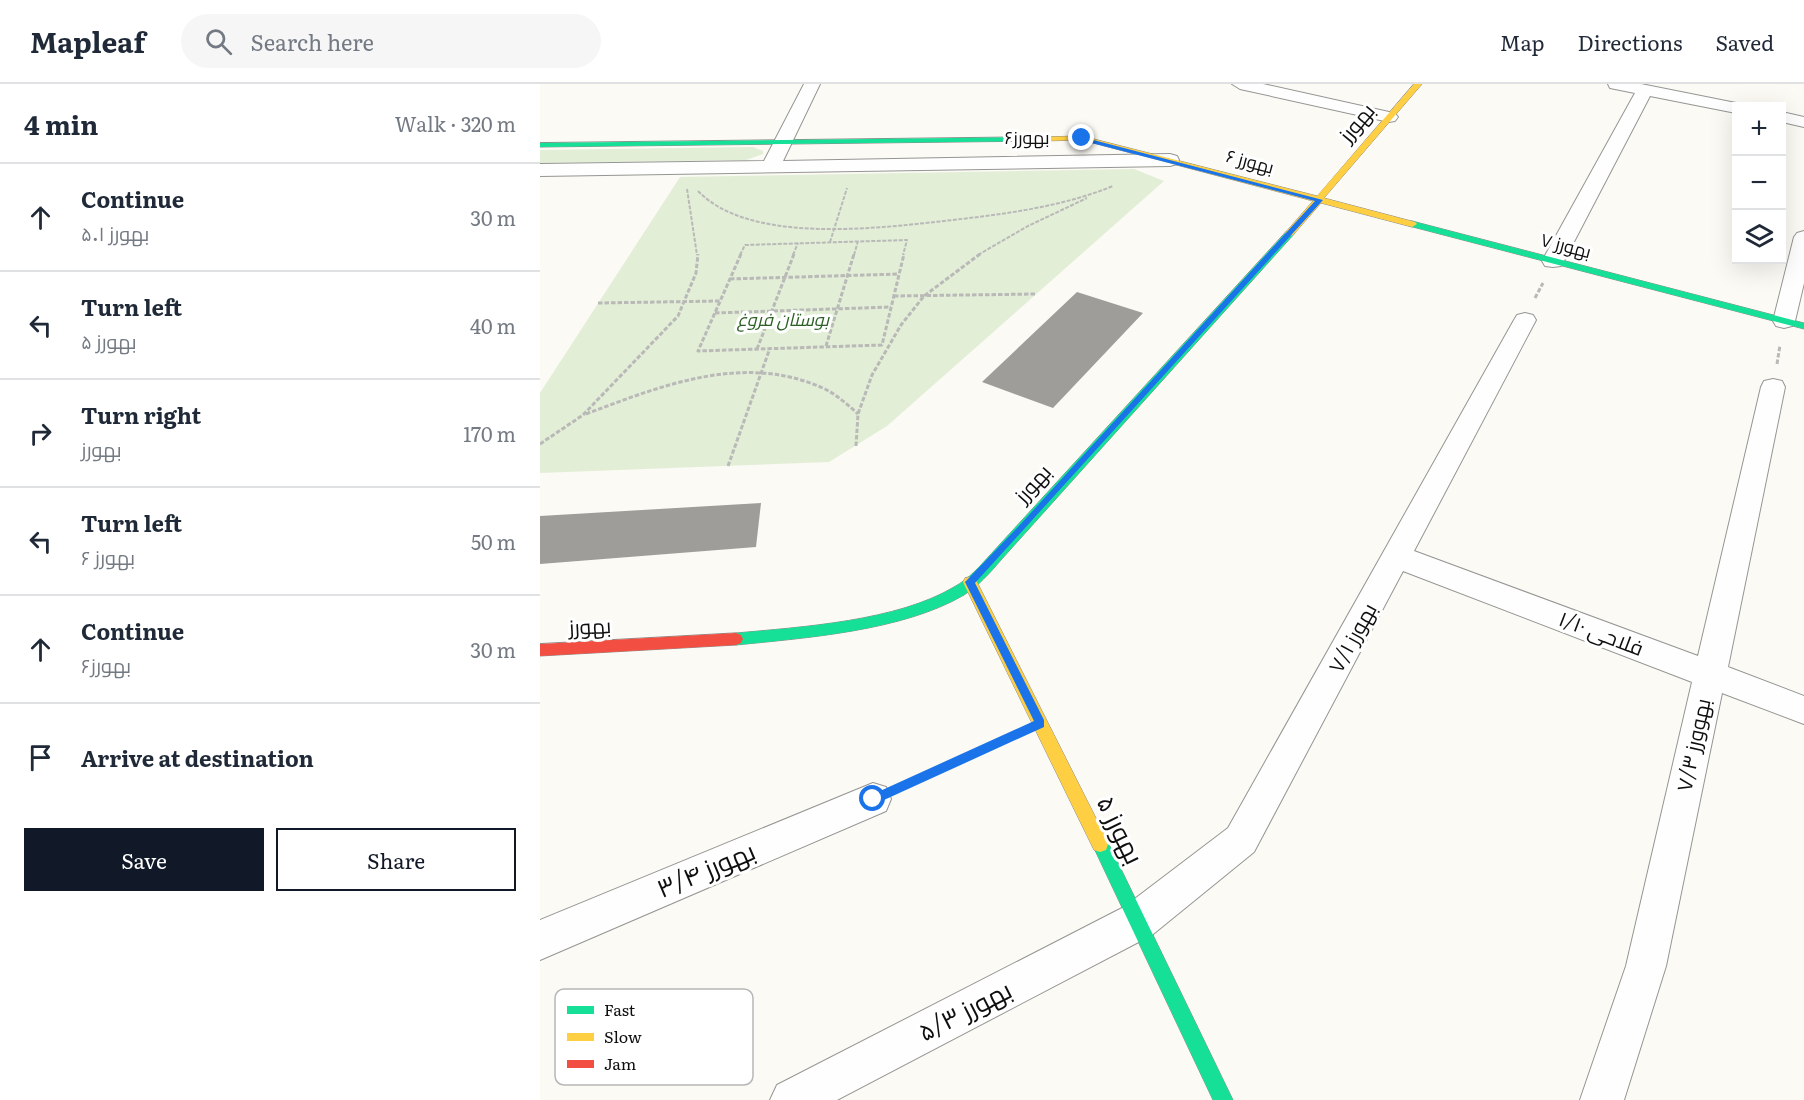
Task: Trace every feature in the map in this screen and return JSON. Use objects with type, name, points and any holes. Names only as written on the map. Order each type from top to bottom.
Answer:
[{"type":"street","points":[[770,167],[813,84]]},
{"type":"street","points":[[1240,84],[1389,117]]},
{"type":"street","name":"بهورز","points":[[540,650],[731,640],[835,626],[913,611],[949,596],[970,582],[1021,529],[1320,200],[1418,84]]},
{"type":"street","points":[[1616,84],[1732,107]]},
{"type":"street","points":[[1553,261],[1645,90]]},
{"type":"street","points":[[1786,118],[1804,122]]},
{"type":"street","name":"بهورز۶","points":[[540,145],[1082,138],[1170,160]]},
{"type":"street","name":"بهورز۶","points":[[540,170],[1170,160]]},
{"type":"street","name":"بهورز ۶","points":[[1170,160],[1320,200]]},
{"type":"street","name":"بهورز ۷","points":[[1320,200],[1794,323]]},
{"type":"street","points":[[1794,323],[1804,237]]},
{"type":"street","name":"بهورز ۷/۱","points":[[1138,921],[1241,840],[1398,557],[1525,320]]},
{"type":"street","name":"بهوورز ۷/۳","points":[[1602,1100],[1646,966],[1773,387]]},
{"type":"street","name":"فلاحی ۱/۱۰","points":[[1398,557],[1804,710]]},
{"type":"street","name":"بهورز ۵","points":[[970,582],[1138,921],[1223,1100]]},
{"type":"street","name":"بهورز ۳/۴","points":[[540,940],[873,799]]},
{"type":"street","name":"بهورز ۵/۳","points":[[792,1100],[1138,921]]},
{"type":"path","points":[[830,242],[855,165]]},
{"type":"path","points":[[540,444],[583,415],[678,316],[696,273],[698,248],[686,178]]},
{"type":"path","points":[[856,446],[858,414],[872,375],[901,325],[924,296],[993,246],[1028,226],[1117,184]]},
{"type":"path","points":[[694,186],[710,203],[742,214],[779,225],[835,230],[970,218],[1034,209],[1096,194]]},
{"type":"path","points":[[907,240],[882,345],[698,351],[745,245],[858,241],[907,240]]},
{"type":"path","points":[[826,346],[858,241]]},
{"type":"path","points":[[757,349],[798,243]]},
{"type":"path","points":[[1525,320],[1553,261]]},
{"type":"path","points":[[730,279],[899,274]]},
{"type":"path","points":[[894,296],[1036,294]]},
{"type":"path","points":[[598,303],[720,301]]},
{"type":"path","points":[[715,313],[891,307]]},
{"type":"path","points":[[1773,387],[1794,323]]},
{"type":"path","points":[[728,466],[770,348]]},
{"type":"path","points":[[583,415],[681,379],[724,372],[763,373],[793,378],[827,390],[858,414]]},
{"type":"path","points":[[873,799],[1041,723]]},
{"type":"green space","points":[[753,147],[763,151],[763,154],[746,160],[540,163],[540,150]]},
{"type":"green space","name":"بوستان فروغ","points":[[1134,169],[1164,181],[887,426],[829,462],[540,473],[540,393],[680,177]]},
{"type":"building","points":[[1077,292],[1143,313],[1053,408],[982,382]]},
{"type":"building","points":[[761,503],[756,547],[540,564],[540,516]]},
{"type":"traffic: fast","points":[[540,145],[1040,139]]},
{"type":"traffic: fast","points":[[1412,224],[1804,326]]},
{"type":"traffic: fast","points":[[736,639],[819,630],[883,618],[938,601],[959,591],[996,557],[1290,233]]},
{"type":"traffic: fast","points":[[1100,844],[1223,1100]]},
{"type":"traffic: slow","points":[[1290,233],[1418,84]]},
{"type":"traffic: slow","points":[[1040,139],[1082,138],[1412,224]]},
{"type":"traffic: slow","points":[[970,582],[1100,844]]},
{"type":"traffic: jam","points":[[540,650],[736,639]]},
{"type":"route","points":[[873,799],[1041,723],[970,582],[1320,200],[1082,138]]}]
